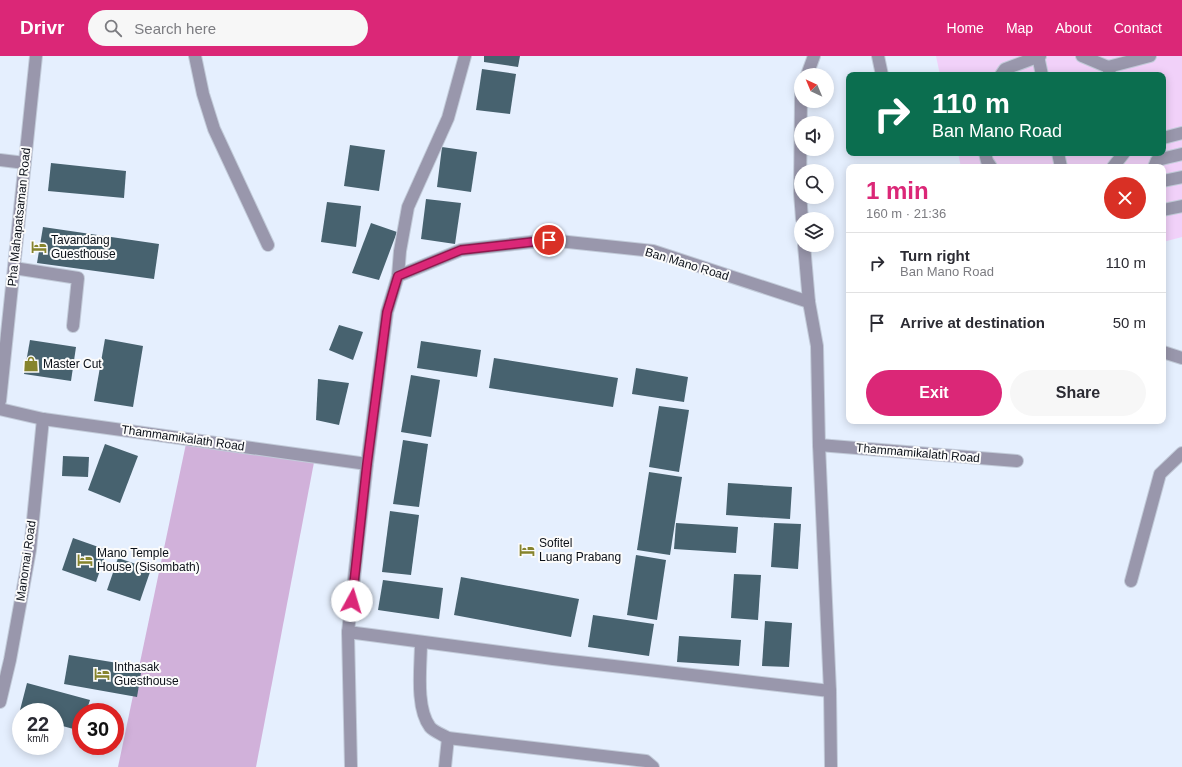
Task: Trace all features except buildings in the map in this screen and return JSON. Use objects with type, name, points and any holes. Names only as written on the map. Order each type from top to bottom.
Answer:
[{"type":"street","name":"Pha Mahapatsaman Road","points":[[0,401],[36,56]]},
{"type":"street","points":[[195,56],[203,94],[214,129],[268,245]]},
{"type":"street","points":[[351,767],[348,632],[367,464],[387,312],[398,276],[400,251],[408,207],[448,118],[465,56]]},
{"type":"street","points":[[809,68],[814,56]]},
{"type":"street","points":[[878,56],[881,72]]},
{"type":"street","points":[[1003,72],[1005,69],[1039,56],[1042,72]]},
{"type":"street","points":[[1082,56],[1109,71],[1150,56]]},
{"type":"street","points":[[801,108],[800,193],[801,212]]},
{"type":"street","points":[[1166,137],[1182,133]]},
{"type":"street","points":[[1155,164],[1157,160],[1182,154]]},
{"type":"street","points":[[1115,164],[1121,156]]},
{"type":"street","points":[[0,160],[25,162]]},
{"type":"street","points":[[1166,180],[1182,177]]},
{"type":"street","points":[[1166,209],[1182,206]]},
{"type":"street","name":"Ban Mano Road","points":[[398,276],[461,250],[549,240],[653,251],[809,302]]},
{"type":"street","points":[[805,252],[809,302],[818,346],[819,445],[830,691],[831,767]]},
{"type":"street","points":[[14,268],[78,278],[73,326]]},
{"type":"street","points":[[1166,353],[1182,358]]},
{"type":"street","name":"Thammamikalath Road","points":[[0,410],[43,419],[367,464]]},
{"type":"street","name":"Manomai Road","points":[[0,702],[10,660],[30,550],[43,419]]},
{"type":"street","name":"Thammamikalath Road","points":[[819,445],[1017,461]]},
{"type":"street","points":[[1131,581],[1160,474],[1182,453]]},
{"type":"street","points":[[348,632],[553,659],[830,691]]},
{"type":"street","points":[[421,642],[420,696],[424,715],[430,728],[448,738],[646,761],[653,767]]},
{"type":"street","points":[[445,767],[448,738]]},
{"type":"shaded area","points":[[936,56],[1182,56],[1182,237],[1166,241],[1166,164],[960,164],[959,156],[1166,156],[1166,72],[939,72]]},
{"type":"shaded area","points":[[187,439],[315,457],[256,767],[118,767],[121,755],[124,755],[124,738]]},
{"type":"place","name":"Tavandang Guesthouse","points":[[39,247]]},
{"type":"place","name":"Master Cut","points":[[31,364]]},
{"type":"place","name":"Sofitel Luang Prabang","points":[[527,550]]},
{"type":"place","name":"Mano Temple House (Sisombath)","points":[[85,560]]},
{"type":"place","name":"Inthasak Guesthouse","points":[[102,674]]},
{"type":"route","points":[[352,601],[367,464],[387,312],[398,276],[461,250],[549,240]]}]
